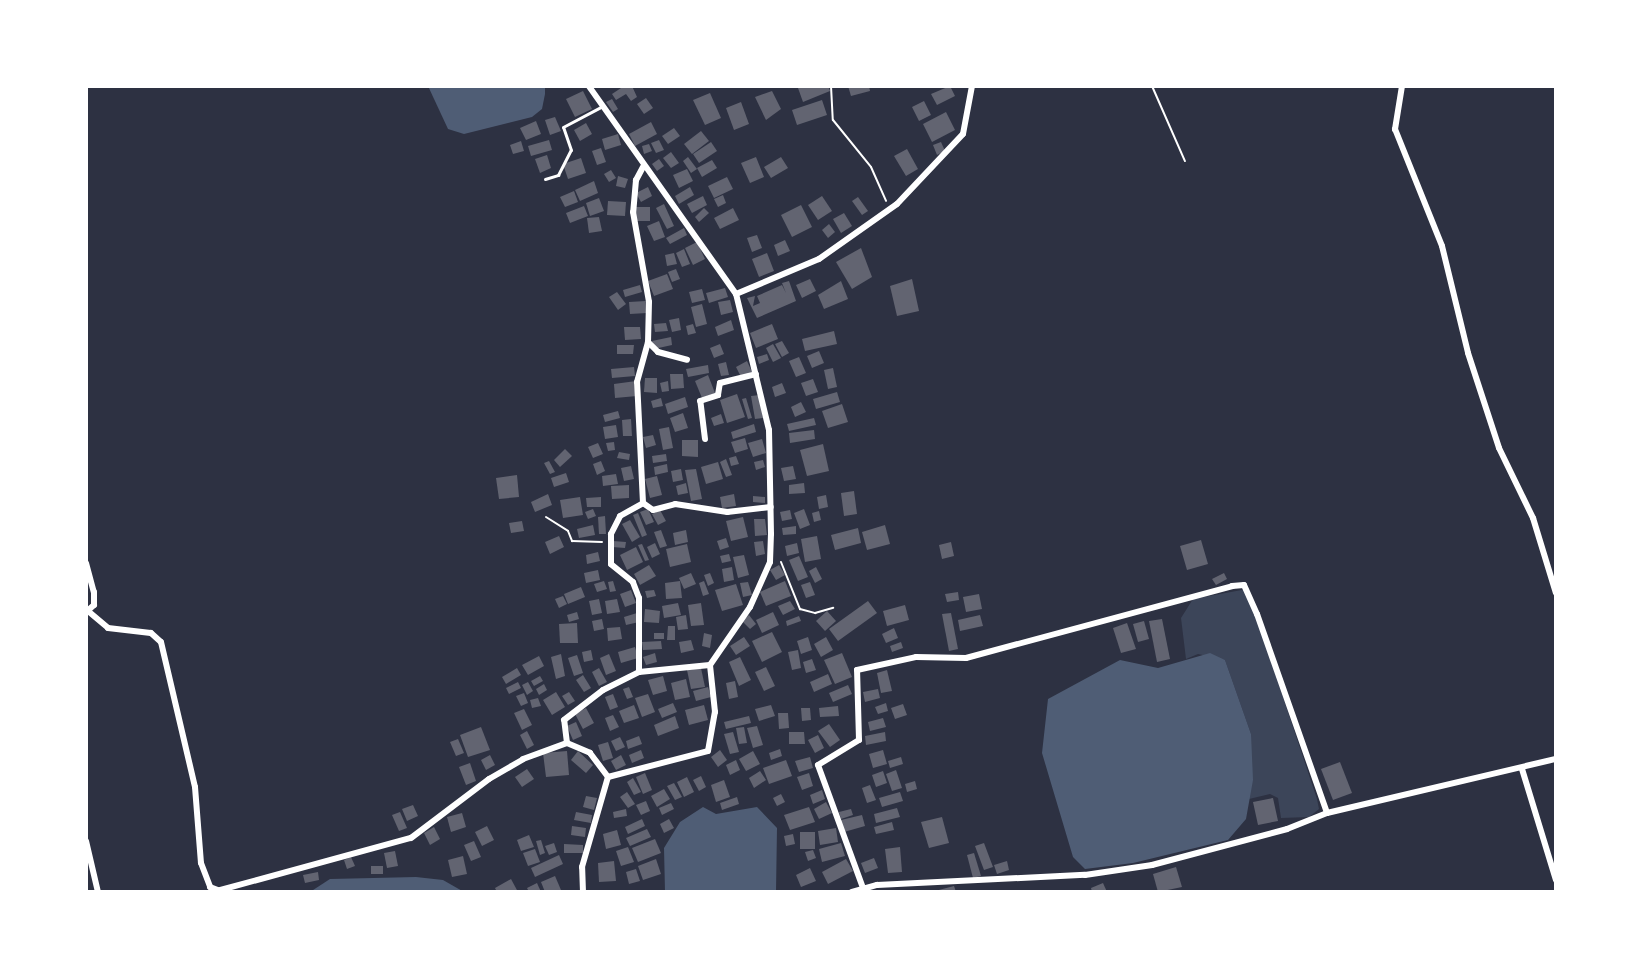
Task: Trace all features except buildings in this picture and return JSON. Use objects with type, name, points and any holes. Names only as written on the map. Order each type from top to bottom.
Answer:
[{"type":"street","points":[[589,86],[643,167],[736,294],[769,430],[770,562],[750,607],[710,665],[715,712],[708,751],[608,777]]},
{"type":"street","points":[[736,294],[819,259],[890,209],[963,134],[972,86]]},
{"type":"street","points":[[1402,86],[1395,129],[1442,246],[1468,353],[1556,593]]},
{"type":"street","points":[[643,167],[636,180],[633,212],[649,302],[648,342],[637,382],[643,503]]},
{"type":"street","points":[[648,342],[658,352],[687,360]]},
{"type":"street","points":[[705,439],[700,401],[718,395],[720,383],[756,374]]},
{"type":"street","points":[[643,503],[653,510],[675,504],[727,512],[771,507]]},
{"type":"street","points":[[639,672],[639,598],[633,582],[611,564],[611,542],[620,516],[643,503]]},
{"type":"street","points":[[86,563],[94,592],[94,605],[87,611],[108,628],[151,633],[161,642],[195,787],[201,863],[210,887],[216,891],[411,838],[489,779],[523,759],[567,743],[590,753],[608,777]]},
{"type":"street","points":[[863,888],[818,765],[859,740],[857,670],[916,657],[966,658],[1232,586],[1244,585],[1257,614],[1327,813]]},
{"type":"street","points":[[567,743],[564,720],[603,690],[639,672],[710,665]]},
{"type":"street","points":[[852,892],[863,888],[1085,875],[1139,867],[1287,829],[1327,813],[1556,759]]},
{"type":"street","points":[[1522,769],[1556,880]]},
{"type":"street","points":[[583,892],[582,867],[608,777]]},
{"type":"street","points":[[86,841],[98,892]]},
{"type":"lane","points":[[545,179],[558,175],[571,150],[563,127],[601,107]]},
{"type":"path","points":[[831,86],[833,120],[871,167],[890,209]]},
{"type":"path","points":[[1152,86],[1185,161]]},
{"type":"path","points":[[546,517],[568,531],[572,541],[611,542]]},
{"type":"path","points":[[770,562],[778,559],[787,570],[800,609],[815,613],[833,608]]},
{"type":"shaded area","points":[[428,86],[545,86],[545,94],[542,109],[532,117],[464,134],[448,129]]},
{"type":"shaded area","points":[[1247,589],[1317,799],[1319,809],[1309,817],[1281,818],[1278,798],[1270,794],[1249,799],[1251,734],[1225,660],[1198,654],[1186,659],[1181,618],[1193,599]]},
{"type":"shaded area","points":[[1210,653],[1225,660],[1251,734],[1253,780],[1246,819],[1228,840],[1133,863],[1085,869],[1073,857],[1042,753],[1048,699],[1120,660],[1158,668]]},
{"type":"shaded area","points":[[703,807],[716,814],[757,807],[777,828],[776,892],[665,892],[664,848],[680,822]]},
{"type":"shaded area","points":[[416,877],[443,880],[464,892],[310,892],[330,879]]}]
